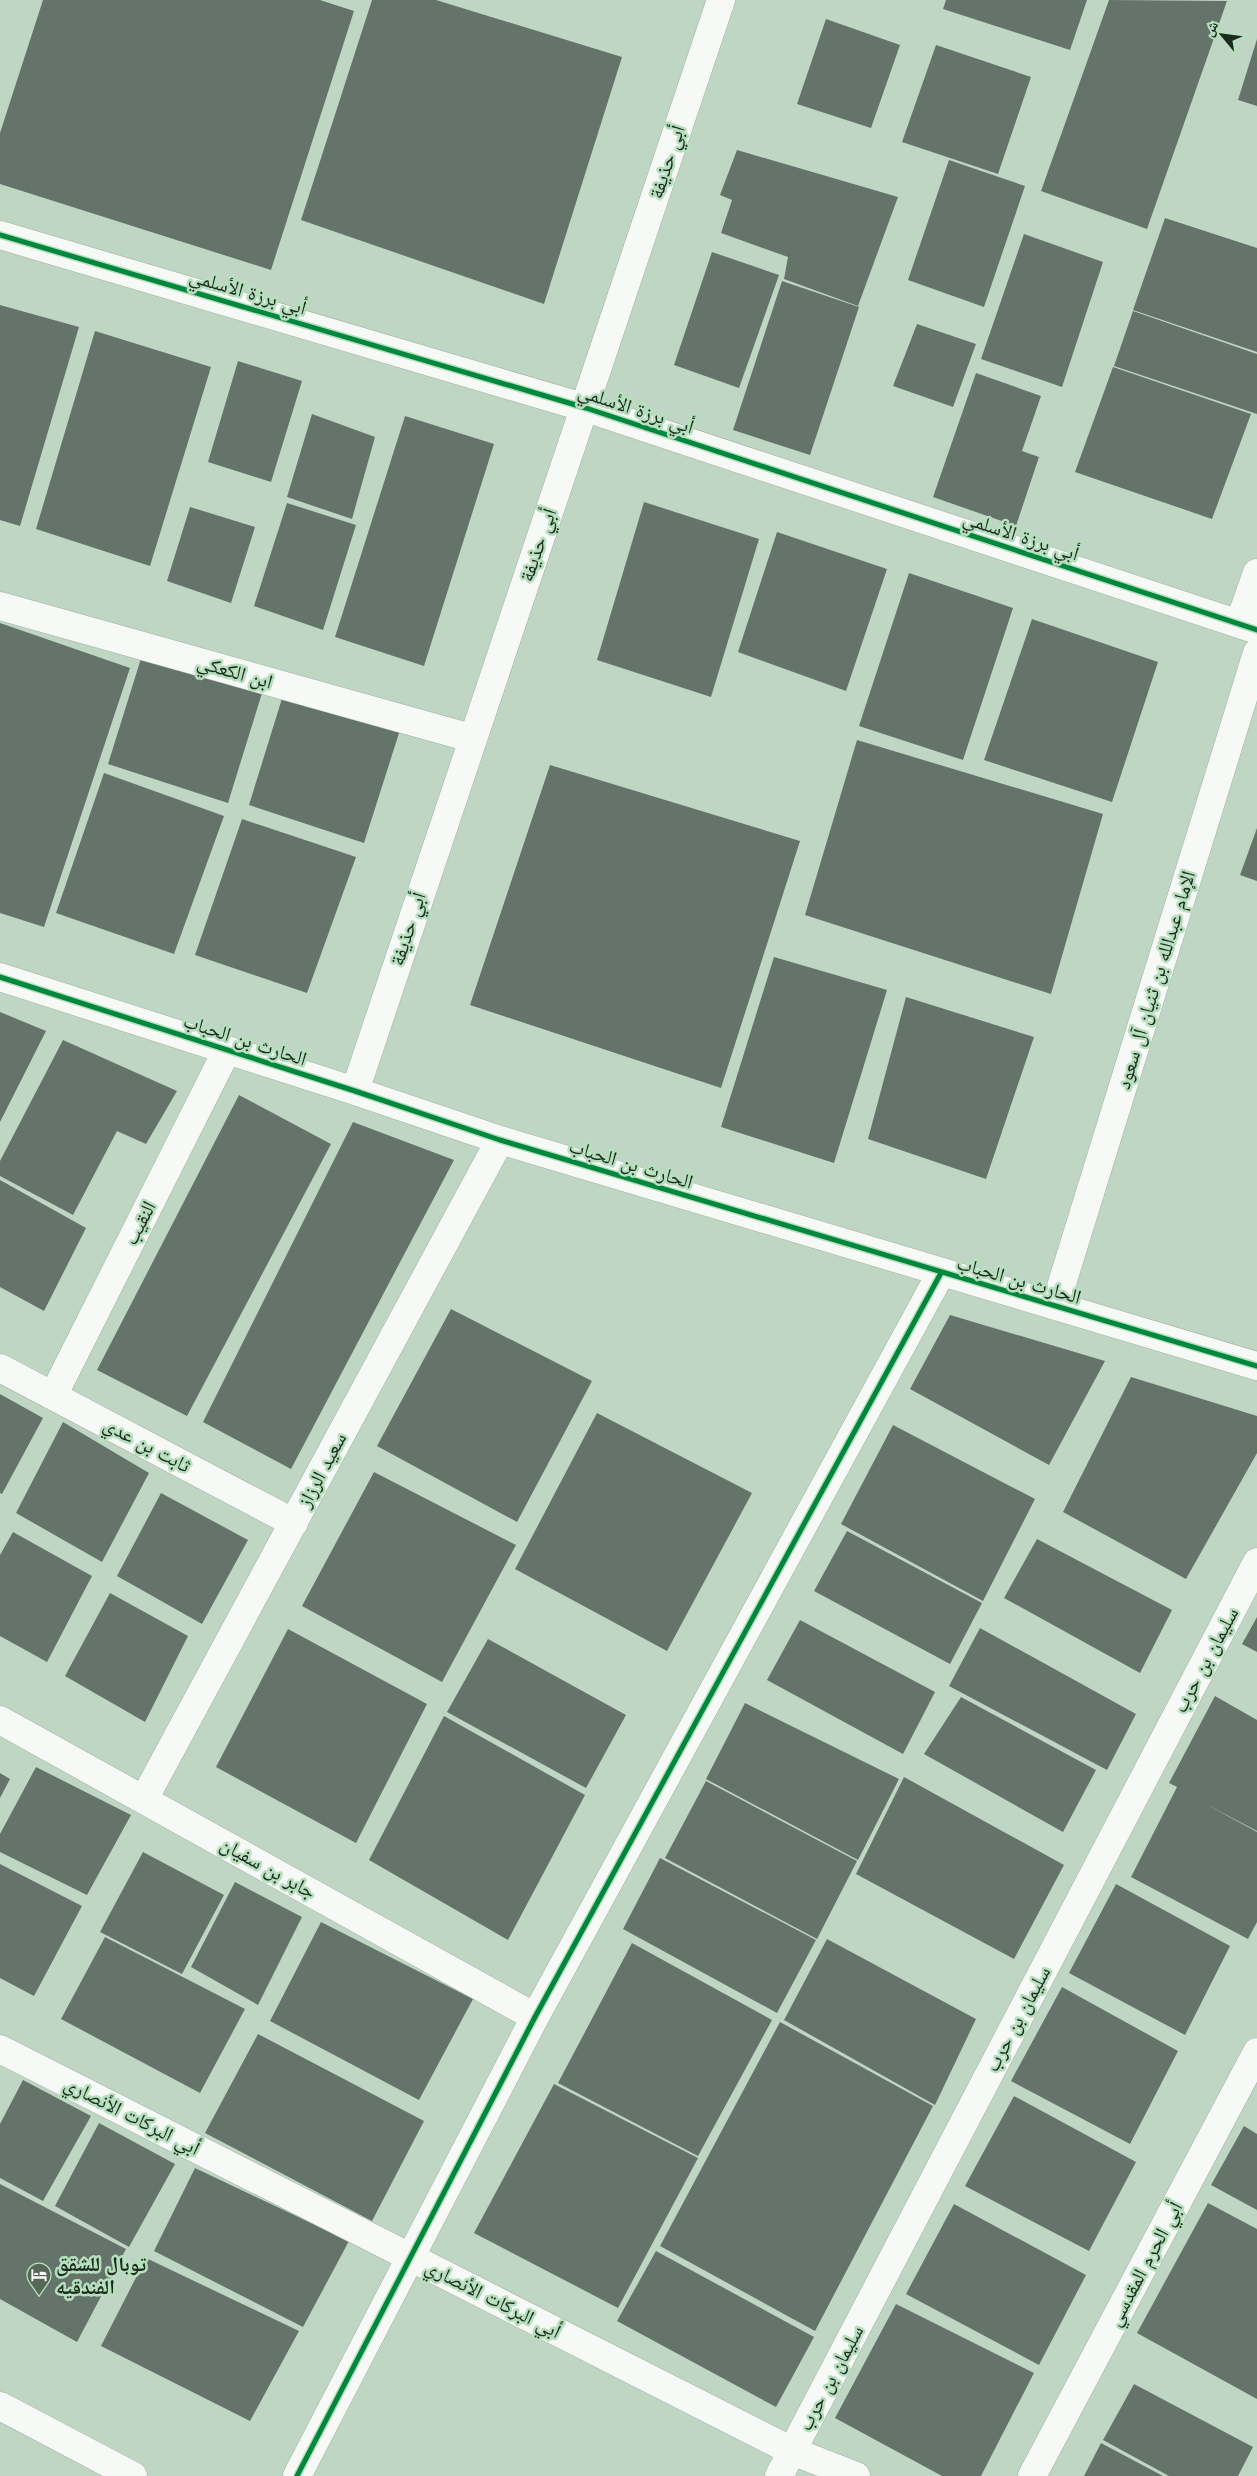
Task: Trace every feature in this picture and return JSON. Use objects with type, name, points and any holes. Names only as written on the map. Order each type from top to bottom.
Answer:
[{"type":"street","name":"أبي حذيفة","points":[[355,1091],[471,738],[586,408],[721,0]]},
{"type":"street","name":"أبي برزة الأسلمي","points":[[0,235],[586,408],[1248,627]]},
{"type":"street","points":[[1248,627],[1257,573]]},
{"type":"street","name":"ابن الكعكي","points":[[0,606],[471,738]]},
{"type":"street","name":"الإمام عبدالله بن ثنيان آل سعود","points":[[1055,1306],[1257,654]]},
{"type":"street","name":"الحارث بن الحباب","points":[[0,977],[355,1091],[500,1140],[1257,1366]]},
{"type":"street","name":"النقيب","points":[[53,1396],[227,1050]]},
{"type":"street","name":"سعيد الرزاز","points":[[144,1799],[500,1140]]},
{"type":"street","points":[[297,2476],[535,2017],[941,1273]]},
{"type":"street","name":"ثابت بن عدي","points":[[0,1368],[294,1522]]},
{"type":"street","name":"سليمان بن حرب","points":[[779,2476],[1257,1562]]},
{"type":"street","name":"جابر بن سفيان","points":[[0,1720],[535,2017]]},
{"type":"street","name":"أبي البركات الأنصاري","points":[[0,2049],[792,2451],[856,2476]]},
{"type":"street","name":"أبي الحرم المقدسي","points":[[1032,2476],[1257,2052]]},
{"type":"street","points":[[0,2406],[133,2476]]},
{"type":"building","points":[[43,0],[320,0],[354,11],[271,270],[0,184],[0,133]]},
{"type":"building","points":[[372,0],[436,0],[622,57],[544,304],[301,220]]},
{"type":"building","points":[[946,0],[1087,0],[1070,50],[943,9]]},
{"type":"building","points":[[1109,0],[1227,1],[1147,229],[1041,191]]},
{"type":"building","points":[[826,19],[900,45],[871,128],[797,104]]},
{"type":"building","points":[[1257,39],[1257,106],[1238,100]]},
{"type":"building","points":[[936,45],[1031,77],[998,174],[902,142]]},
{"type":"building","points":[[737,150],[898,197],[858,306],[784,279],[788,257],[721,233],[732,200],[720,195]]},
{"type":"building","points":[[949,160],[1025,186],[984,307],[908,280]]},
{"type":"building","points":[[1165,218],[1257,248],[1257,352],[1133,310]]},
{"type":"building","points":[[1024,234],[1103,262],[1062,387],[981,359]]},
{"type":"building","points":[[712,252],[779,275],[739,388],[674,365]]},
{"type":"building","points":[[782,281],[859,307],[810,455],[733,430]]},
{"type":"building","points":[[0,305],[79,327],[20,526],[0,520]]},
{"type":"building","points":[[1133,311],[1257,354],[1257,414],[1114,366]]},
{"type":"building","points":[[917,324],[976,344],[953,407],[893,386]]},
{"type":"building","points":[[95,331],[211,367],[150,566],[36,529]]},
{"type":"building","points":[[238,361],[302,381],[271,482],[208,462]]},
{"type":"building","points":[[1113,367],[1251,414],[1212,519],[1075,472]]},
{"type":"building","points":[[976,373],[1041,396],[1022,451],[1039,457],[1016,526],[933,497]]},
{"type":"building","points":[[312,414],[375,437],[352,519],[287,497]]},
{"type":"building","points":[[405,416],[494,444],[424,666],[335,637]]},
{"type":"building","points":[[644,502],[759,539],[711,697],[597,660]]},
{"type":"building","points":[[287,503],[356,525],[323,630],[254,606]]},
{"type":"building","points":[[190,507],[255,527],[231,603],[167,581]]},
{"type":"building","points":[[777,532],[887,569],[846,691],[738,652]]},
{"type":"building","points":[[909,573],[1013,608],[963,760],[859,726]]},
{"type":"building","points":[[1032,619],[1158,662],[1112,802],[984,760]]},
{"type":"building","points":[[0,623],[130,668],[44,927],[0,913]]},
{"type":"building","points":[[143,652],[262,693],[228,803],[108,764]]},
{"type":"building","points":[[284,692],[400,730],[364,843],[249,805]]},
{"type":"building","points":[[857,740],[1103,814],[1051,994],[805,915]]},
{"type":"building","points":[[550,765],[800,841],[721,1088],[470,1005]]},
{"type":"building","points":[[104,773],[224,816],[174,954],[56,913]]},
{"type":"building","points":[[242,819],[356,857],[307,993],[195,955]]},
{"type":"building","points":[[1257,828],[1257,881],[1240,875]]},
{"type":"building","points":[[774,957],[887,990],[834,1163],[721,1127]]},
{"type":"building","points":[[906,997],[1034,1037],[986,1179],[868,1139]]},
{"type":"building","points":[[0,1012],[46,1031],[0,1122]]},
{"type":"building","points":[[63,1040],[177,1091],[146,1144],[117,1131],[73,1215],[0,1176],[0,1161]]},
{"type":"building","points":[[239,1095],[331,1144],[187,1416],[97,1370]]},
{"type":"building","points":[[353,1122],[454,1160],[291,1469],[203,1422]]},
{"type":"building","points":[[0,1180],[86,1228],[44,1311],[0,1287]]},
{"type":"building","points":[[451,1309],[592,1381],[517,1522],[377,1446]]},
{"type":"building","points":[[950,1315],[1105,1361],[1049,1465],[910,1389]]},
{"type":"building","points":[[1131,1377],[1257,1416],[1257,1453],[1186,1579],[1063,1512]]},
{"type":"building","points":[[0,1394],[43,1418],[2,1494],[0,1493]]},
{"type":"building","points":[[597,1413],[752,1493],[667,1651],[515,1569]]},
{"type":"building","points":[[63,1422],[149,1473],[102,1562],[16,1513]]},
{"type":"building","points":[[893,1425],[1035,1499],[983,1601],[841,1524]]},
{"type":"building","points":[[374,1472],[516,1545],[442,1682],[302,1606]]},
{"type":"building","points":[[161,1493],[248,1540],[202,1624],[117,1576]]},
{"type":"building","points":[[847,1531],[982,1603],[950,1664],[814,1591]]},
{"type":"building","points":[[13,1532],[92,1576],[47,1662],[0,1636],[0,1555]]},
{"type":"building","points":[[1037,1539],[1172,1610],[1140,1673],[1004,1598]]},
{"type":"building","points":[[110,1593],[188,1636],[145,1722],[65,1676]]},
{"type":"building","points":[[1257,1617],[1257,1652],[1242,1644]]},
{"type":"building","points":[[800,1620],[935,1692],[903,1754],[767,1680]]},
{"type":"building","points":[[980,1628],[1136,1714],[1107,1770],[949,1686]]},
{"type":"building","points":[[288,1629],[427,1704],[356,1843],[216,1767]]},
{"type":"building","points":[[488,1639],[626,1715],[586,1788],[447,1712]]},
{"type":"building","points":[[1215,1696],[1257,1720],[1257,1831],[1204,1803],[1257,1832],[1257,1922],[1248,1939],[1131,1877],[1177,1787],[1169,1783]]},
{"type":"building","points":[[961,1697],[1096,1770],[1063,1832],[924,1754]]},
{"type":"building","points":[[745,1703],[899,1779],[858,1860],[706,1779]]},
{"type":"building","points":[[444,1716],[585,1795],[508,1940],[369,1860]]},
{"type":"building","points":[[36,1767],[131,1815],[87,1895],[0,1852],[0,1834]]},
{"type":"building","points":[[0,1773],[10,1779],[0,1798]]},
{"type":"building","points":[[904,1777],[1064,1865],[1014,1959],[856,1874]]},
{"type":"building","points":[[706,1781],[857,1861],[817,1939],[665,1858]]},
{"type":"building","points":[[143,1852],[224,1895],[182,1974],[100,1932]]},
{"type":"building","points":[[660,1858],[816,1940],[777,2013],[623,1929]]},
{"type":"building","points":[[0,1864],[82,1906],[34,1996],[0,1978]]},
{"type":"building","points":[[235,1882],[302,1917],[258,2005],[191,1967]]},
{"type":"building","points":[[1116,1884],[1230,1946],[1185,2035],[1069,1973]]},
{"type":"building","points":[[321,1922],[473,1999],[419,2100],[270,2021]]},
{"type":"building","points":[[105,1937],[245,2009],[200,2093],[61,2019]]},
{"type":"building","points":[[827,1939],[976,2019],[935,2105],[784,2020]]},
{"type":"building","points":[[632,1943],[772,2020],[698,2156],[558,2083]]},
{"type":"building","points":[[1062,1987],[1178,2051],[1130,2144],[1011,2081]]},
{"type":"building","points":[[780,2022],[933,2106],[815,2331],[660,2246]]},
{"type":"building","points":[[258,2034],[424,2121],[372,2221],[205,2133]]},
{"type":"building","points":[[23,2080],[91,2116],[43,2201],[0,2178],[0,2124]]},
{"type":"building","points":[[554,2084],[698,2158],[618,2308],[474,2233]]},
{"type":"building","points":[[1014,2096],[1136,2162],[1089,2251],[965,2186]]},
{"type":"building","points":[[99,2123],[175,2164],[129,2247],[55,2206]]},
{"type":"building","points":[[1244,2126],[1257,2134],[1257,2210],[1211,2185]]},
{"type":"building","points":[[195,2168],[349,2241],[303,2327],[154,2251]]},
{"type":"building","points":[[0,2184],[126,2249],[77,2342],[0,2299]]},
{"type":"building","points":[[1208,2203],[1257,2229],[1257,2399],[1137,2333]]},
{"type":"building","points":[[954,2204],[1086,2275],[1039,2365],[906,2294]]},
{"type":"building","points":[[656,2251],[814,2337],[776,2407],[617,2321]]},
{"type":"building","points":[[146,2258],[299,2331],[250,2421],[101,2346]]},
{"type":"building","points":[[896,2304],[1034,2373],[981,2476],[942,2476],[835,2418]]},
{"type":"building","points":[[1134,2384],[1253,2447],[1238,2476],[1169,2476],[1103,2440]]},
{"type":"building","points":[[1101,2443],[1163,2476],[1084,2476]]},
{"type":"cycle path","points":[[0,235],[586,408],[1257,630]]},
{"type":"cycle path","points":[[0,977],[355,1091],[500,1140],[1257,1366]]},
{"type":"cycle path","points":[[297,2476],[535,2017],[941,1273]]},
{"type":"place","name":"توبال للشقق الفندقيه","points":[[39,2296]]}]
